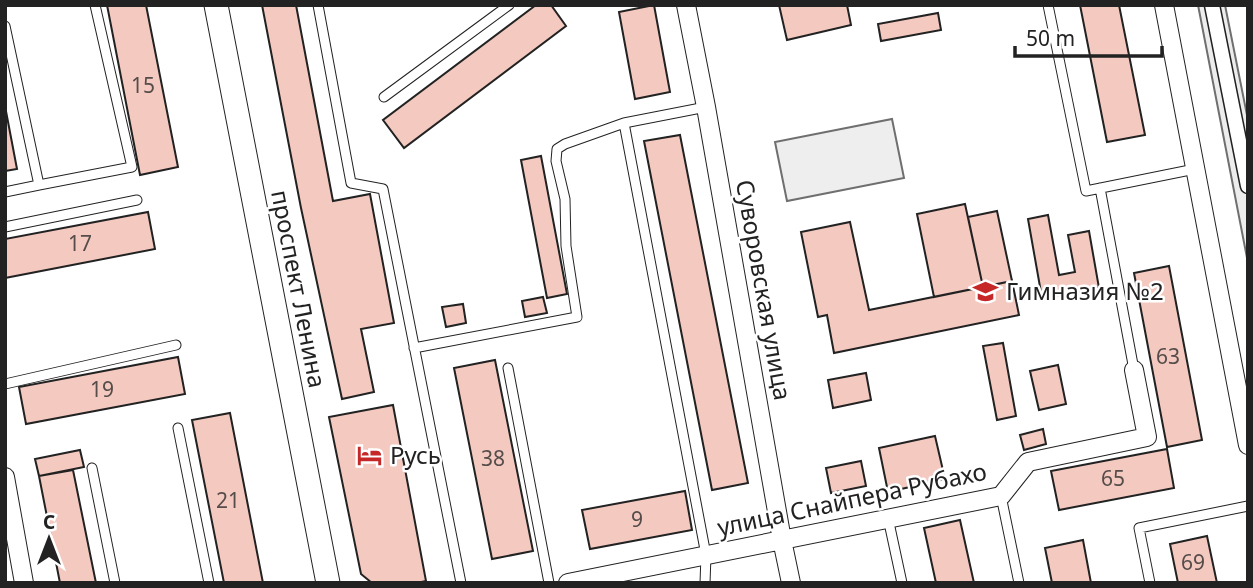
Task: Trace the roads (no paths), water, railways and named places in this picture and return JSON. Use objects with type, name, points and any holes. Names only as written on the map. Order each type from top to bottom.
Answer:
[{"type":"street","name":"проспект Ленина","points":[[216,5],[328,583]]},
{"type":"street","name":"Суворовская улица","points":[[687,5],[791,583]]},
{"type":"street","points":[[1164,5],[1248,445]]},
{"type":"street","points":[[1212,5],[1248,186]]},
{"type":"street","name":"улица Снайпера Рубахо","points":[[568,583],[1001,496],[1028,461],[1147,437],[1134,370]]},
{"type":"street","points":[[5,477],[24,583]]},
{"type":"lane","points":[[5,192],[132,167],[95,5]]},
{"type":"lane","points":[[318,5],[351,183],[383,189],[461,583]]},
{"type":"lane","points":[[384,97],[509,5]]},
{"type":"lane","points":[[1048,5],[1086,191],[1195,169]]},
{"type":"lane","points":[[5,26],[39,185]]},
{"type":"lane","points":[[414,348],[577,317],[566,246],[565,199],[556,160],[557,149],[624,123],[706,107]]},
{"type":"lane","points":[[624,123],[706,555],[705,583]]},
{"type":"lane","points":[[1100,188],[1134,370]]},
{"type":"lane","points":[[5,227],[137,200]]},
{"type":"lane","points":[[5,383],[176,345]]},
{"type":"lane","points":[[508,368],[549,583]]},
{"type":"lane","points":[[178,428],[209,583]]},
{"type":"lane","points":[[92,468],[115,583]]},
{"type":"lane","points":[[1001,496],[1019,583]]},
{"type":"lane","points":[[1150,583],[1139,527],[1248,506]]},
{"type":"lane","points":[[888,518],[902,583]]},
{"type":"place","name":"Гимназия №2","points":[[986,292]]},
{"type":"place","name":"Русь","points":[[370,456]]}]
